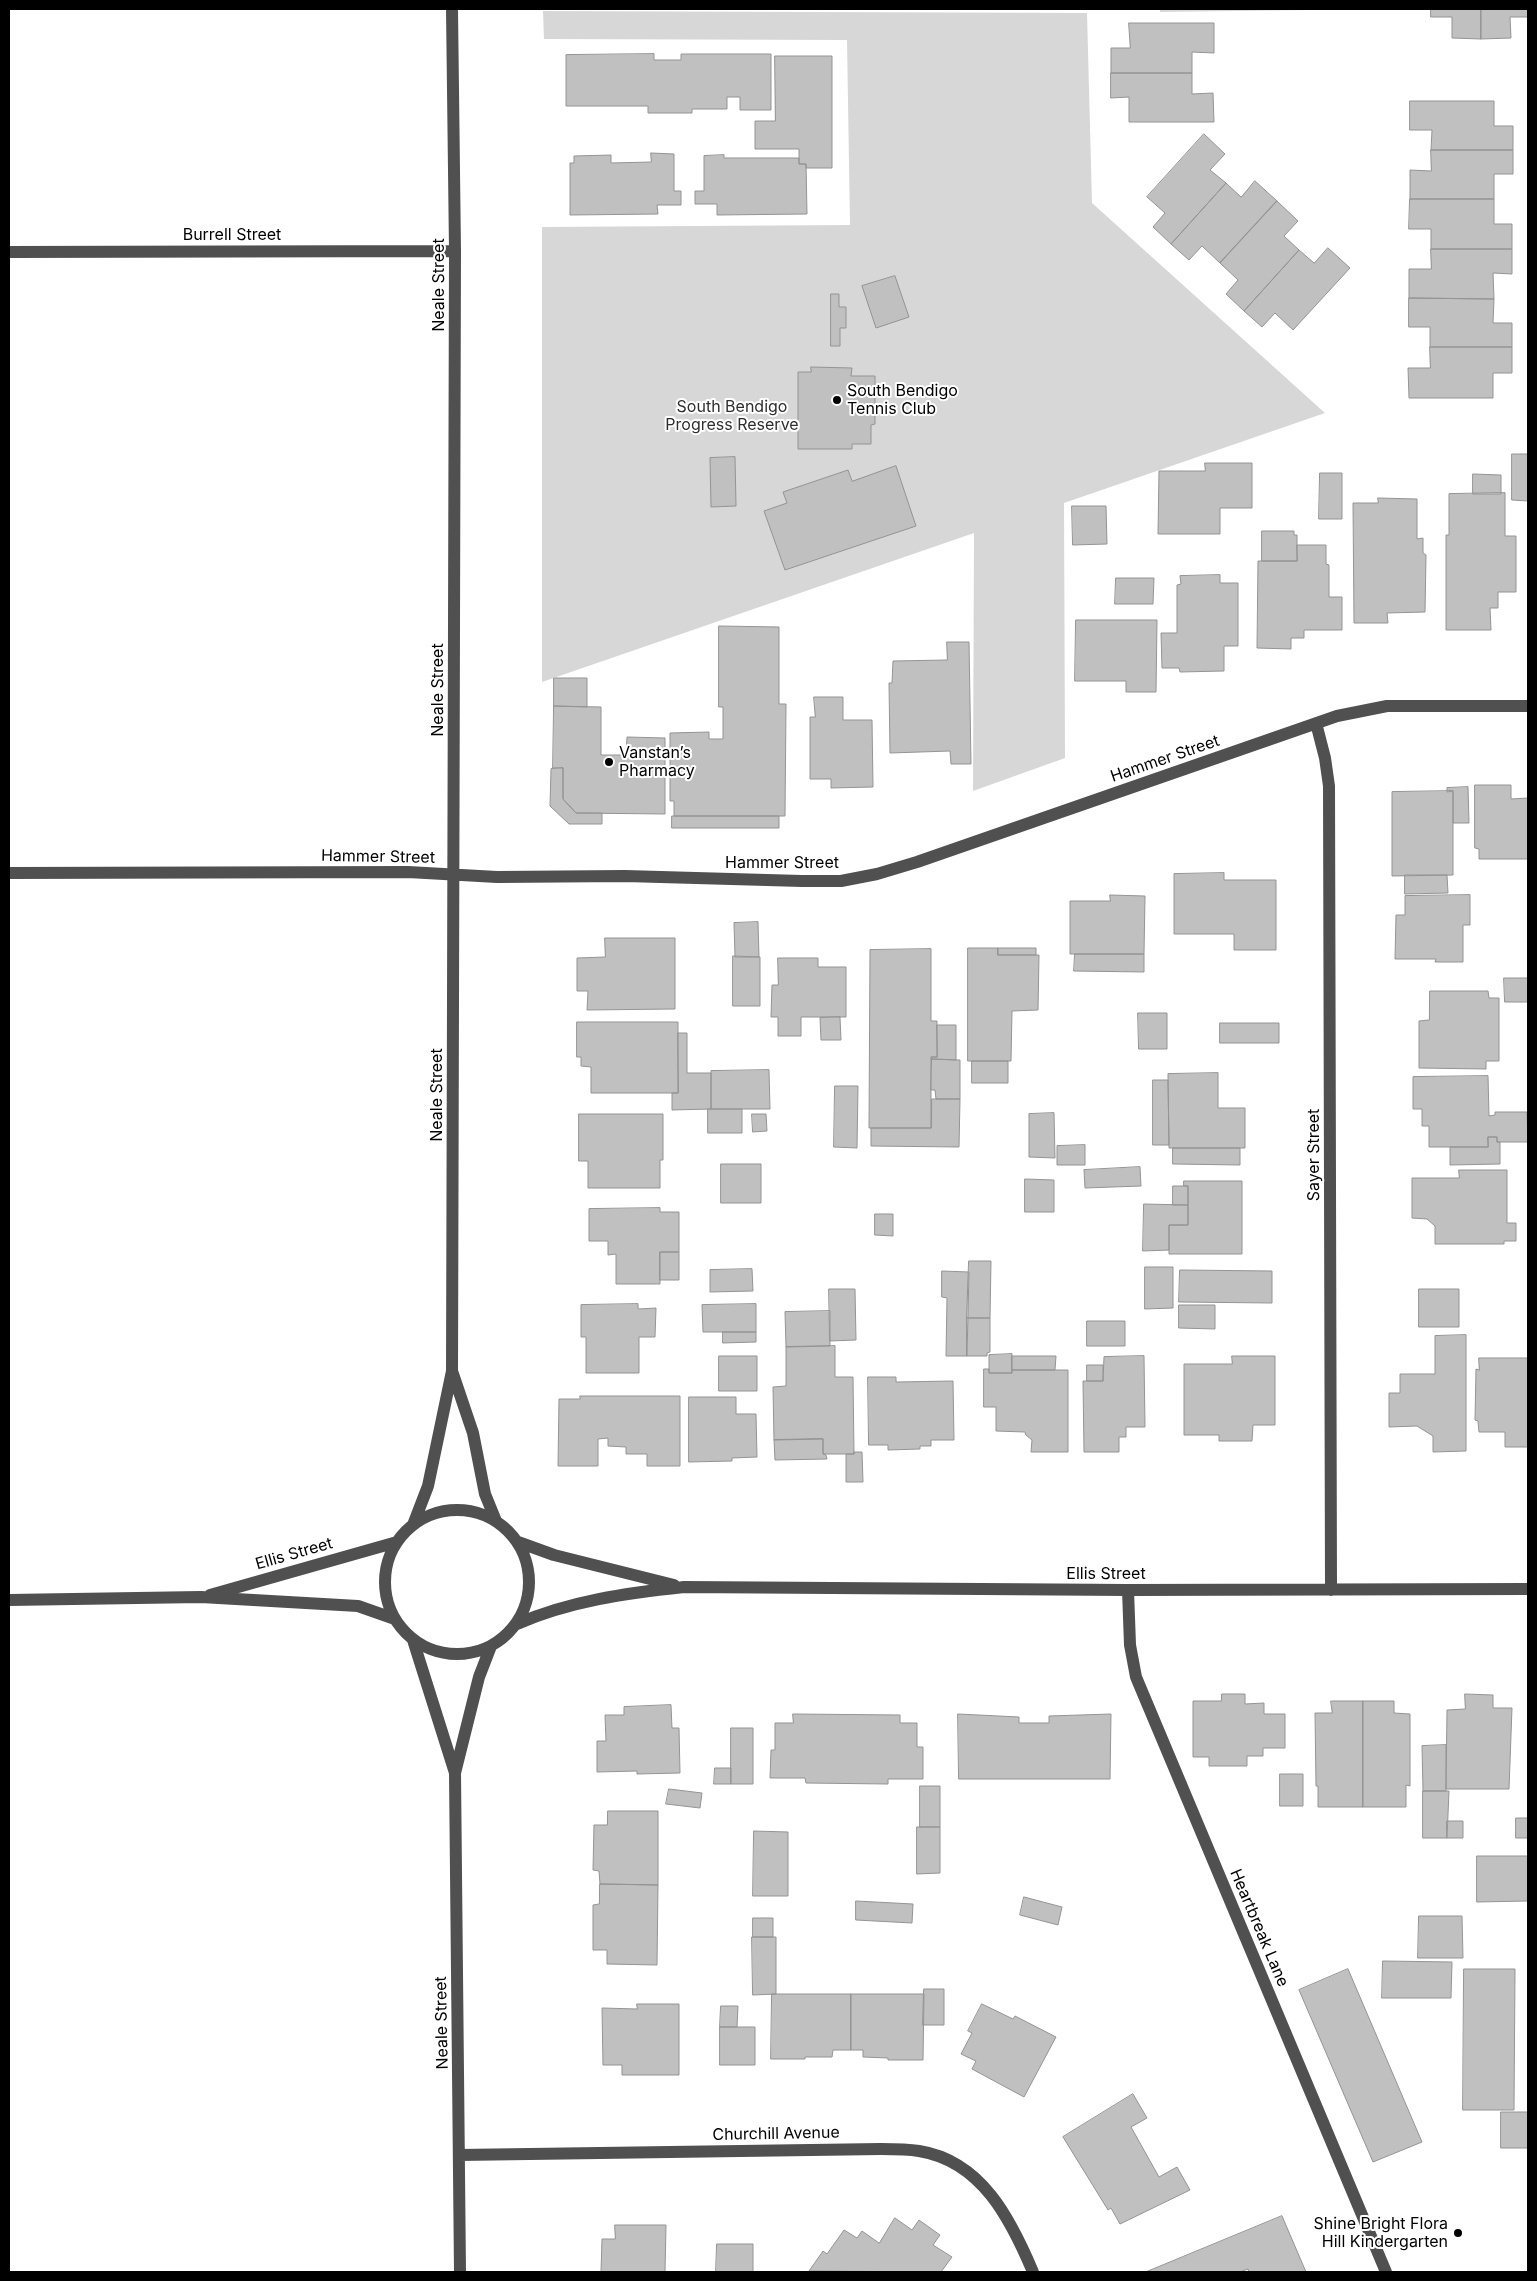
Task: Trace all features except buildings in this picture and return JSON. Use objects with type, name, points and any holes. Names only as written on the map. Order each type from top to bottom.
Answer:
[{"type":"street","name":"Neale Street","points":[[413,1524],[428,1486],[452,1370],[455,251],[452,9]]},
{"type":"street","name":"Burrell Street","points":[[9,252],[455,251]]},
{"type":"street","name":"Hammer Street","points":[[9,873],[408,872],[498,877],[625,876],[841,881],[877,874],[1316,723],[1358,711],[1387,706],[1528,706]]},
{"type":"street","name":"Sayer Street","points":[[1316,723],[1326,764],[1329,786],[1331,1590]]},
{"type":"street","name":"Neale Street","points":[[452,1370],[473,1433],[485,1494],[496,1521]]},
{"type":"street","points":[[454,1509],[476,1512],[496,1521],[508,1530],[518,1542],[527,1561],[530,1583],[526,1604],[516,1624],[504,1637],[491,1646],[470,1653],[450,1653],[431,1649],[413,1640],[395,1619],[387,1600],[385,1580],[388,1560],[397,1542],[413,1524],[432,1514],[454,1509]]},
{"type":"street","name":"Ellis Street","points":[[201,1597],[397,1542]]},
{"type":"street","name":"Ellis Street","points":[[518,1542],[554,1555],[684,1587]]},
{"type":"street","name":"Ellis Street","points":[[516,1624],[542,1612],[590,1601],[634,1592],[684,1587],[1128,1590],[1528,1589]]},
{"type":"street","name":"Heartbreak Lane","points":[[1128,1590],[1130,1646],[1136,1677],[1386,2272]]},
{"type":"street","name":"Ellis Street","points":[[9,1600],[201,1597],[358,1606],[395,1619]]},
{"type":"street","name":"Neale Street","points":[[413,1640],[455,1773]]},
{"type":"street","name":"Neale Street","points":[[460,2272],[455,1773],[479,1677],[491,1646]]},
{"type":"street","name":"Churchill Avenue","points":[[459,2155],[881,2149],[920,2151],[952,2162],[979,2180],[1006,2216],[1033,2272]]},
{"type":"green space","points":[[1160,9],[1309,9],[1309,10],[1160,12]]},
{"type":"green space","name":"South Bendigo Progress Reserve","points":[[543,11],[1087,13],[1092,203],[1325,413],[1064,503],[1065,758],[973,791],[974,533],[542,682],[542,227],[850,225],[847,40],[544,39]]},
{"type":"place","name":"South Bendigo Tennis Club","points":[[837,400]]},
{"type":"place","name":"Vanstan’s Pharmacy","points":[[609,762]]},
{"type":"place","name":"Shine Bright Flora Hill Kindergarten","points":[[1458,2233]]}]
